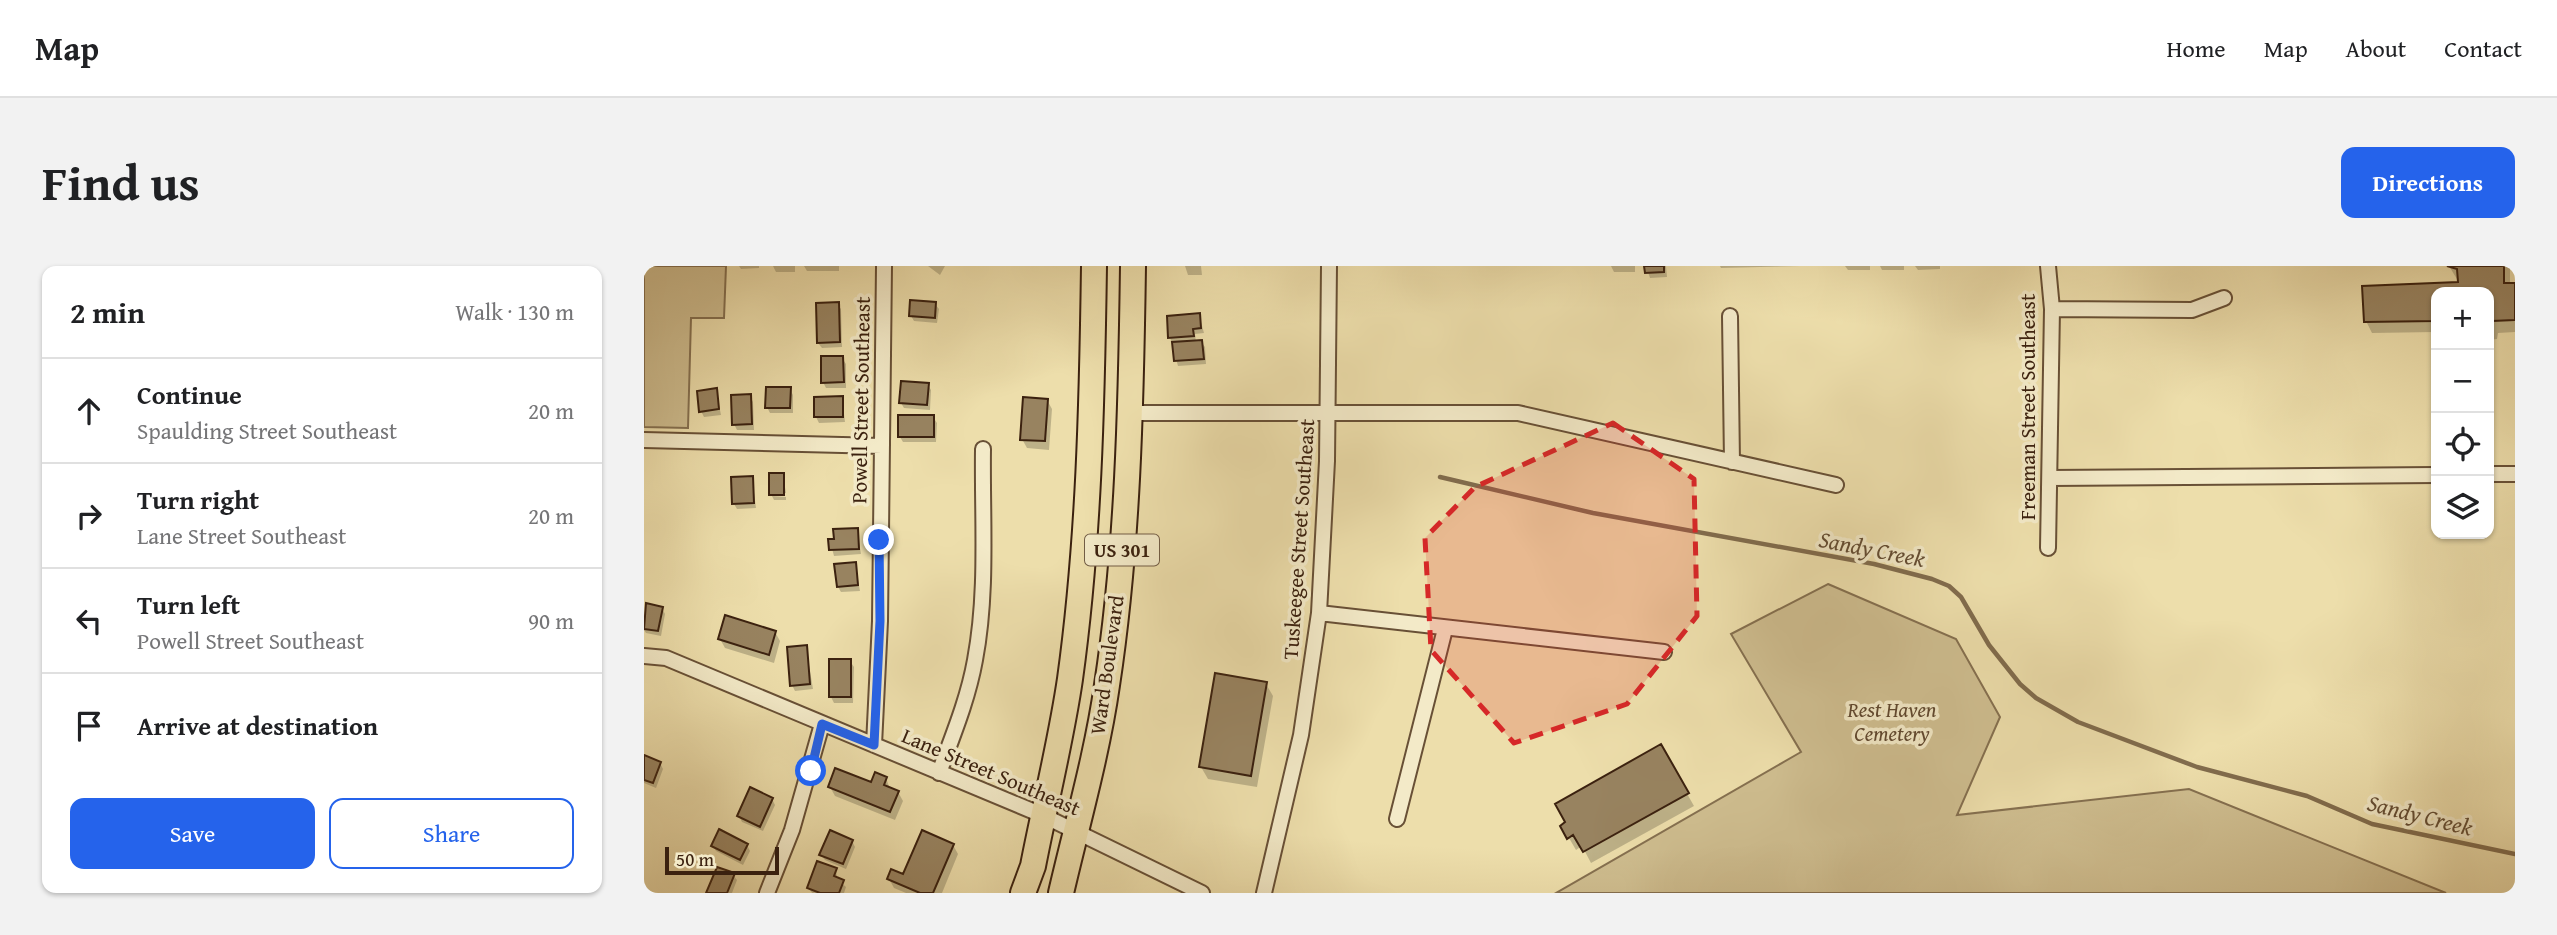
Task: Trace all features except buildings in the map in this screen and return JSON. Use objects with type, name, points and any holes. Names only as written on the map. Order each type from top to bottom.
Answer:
[{"type":"highway","name":"Ward Boulevard","points":[[1023,893],[1033,866],[1070,681],[1088,496],[1094,266]]},
{"type":"highway","name":"Ward Boulevard","points":[[1061,893],[1107,687],[1127,489],[1133,266]]},
{"type":"street","name":"Powell Street Southeast","points":[[874,745],[878,712],[884,266]]},
{"type":"street","name":"Tuskeegee Street Southeast","points":[[1264,893],[1301,736],[1319,613],[1329,414],[1329,266]]},
{"type":"street","name":"Freeman Street Southeast","points":[[2048,266],[2052,309],[2048,548]]},
{"type":"street","points":[[2052,309],[2192,310],[2224,298]]},
{"type":"street","points":[[1730,316],[1732,462]]},
{"type":"street","points":[[1129,412],[1518,413],[1836,485]]},
{"type":"street","points":[[644,440],[882,446]]},
{"type":"street","points":[[939,772],[963,711],[979,634],[982,608],[983,449]]},
{"type":"street","points":[[2494,474],[2515,474]]},
{"type":"street","points":[[2050,478],[2431,475]]},
{"type":"street","points":[[1319,613],[1664,652]]},
{"type":"street","points":[[1397,819],[1445,629]]},
{"type":"street","name":"Lane Street Southeast","points":[[644,656],[666,658],[1042,815],[1202,893]]},
{"type":"street","points":[[767,893],[792,830],[822,724]]},
{"type":"highlighted area","points":[[1613,423],[1694,479],[1697,616],[1627,704],[1514,743],[1431,650],[1425,538],[1475,487]]},
{"type":"green space","points":[[644,266],[726,266],[724,318],[691,318],[688,428],[644,427]]},
{"type":"green space","name":"Rest Haven Cemetery","points":[[1828,584],[1956,639],[2000,717],[1957,815],[2189,789],[2446,893],[1556,893],[1801,752],[1731,634]]},
{"type":"waterway","name":"Sandy Creek","points":[[1440,477],[1593,513],[1874,564],[1932,579],[1949,586],[1961,597],[1989,645],[2020,684],[2036,698],[2078,722],[2197,767],[2307,796],[2372,824],[2515,854]]},
{"type":"route","points":[[811,771],[822,724],[874,745],[878,712],[879,540]]}]
